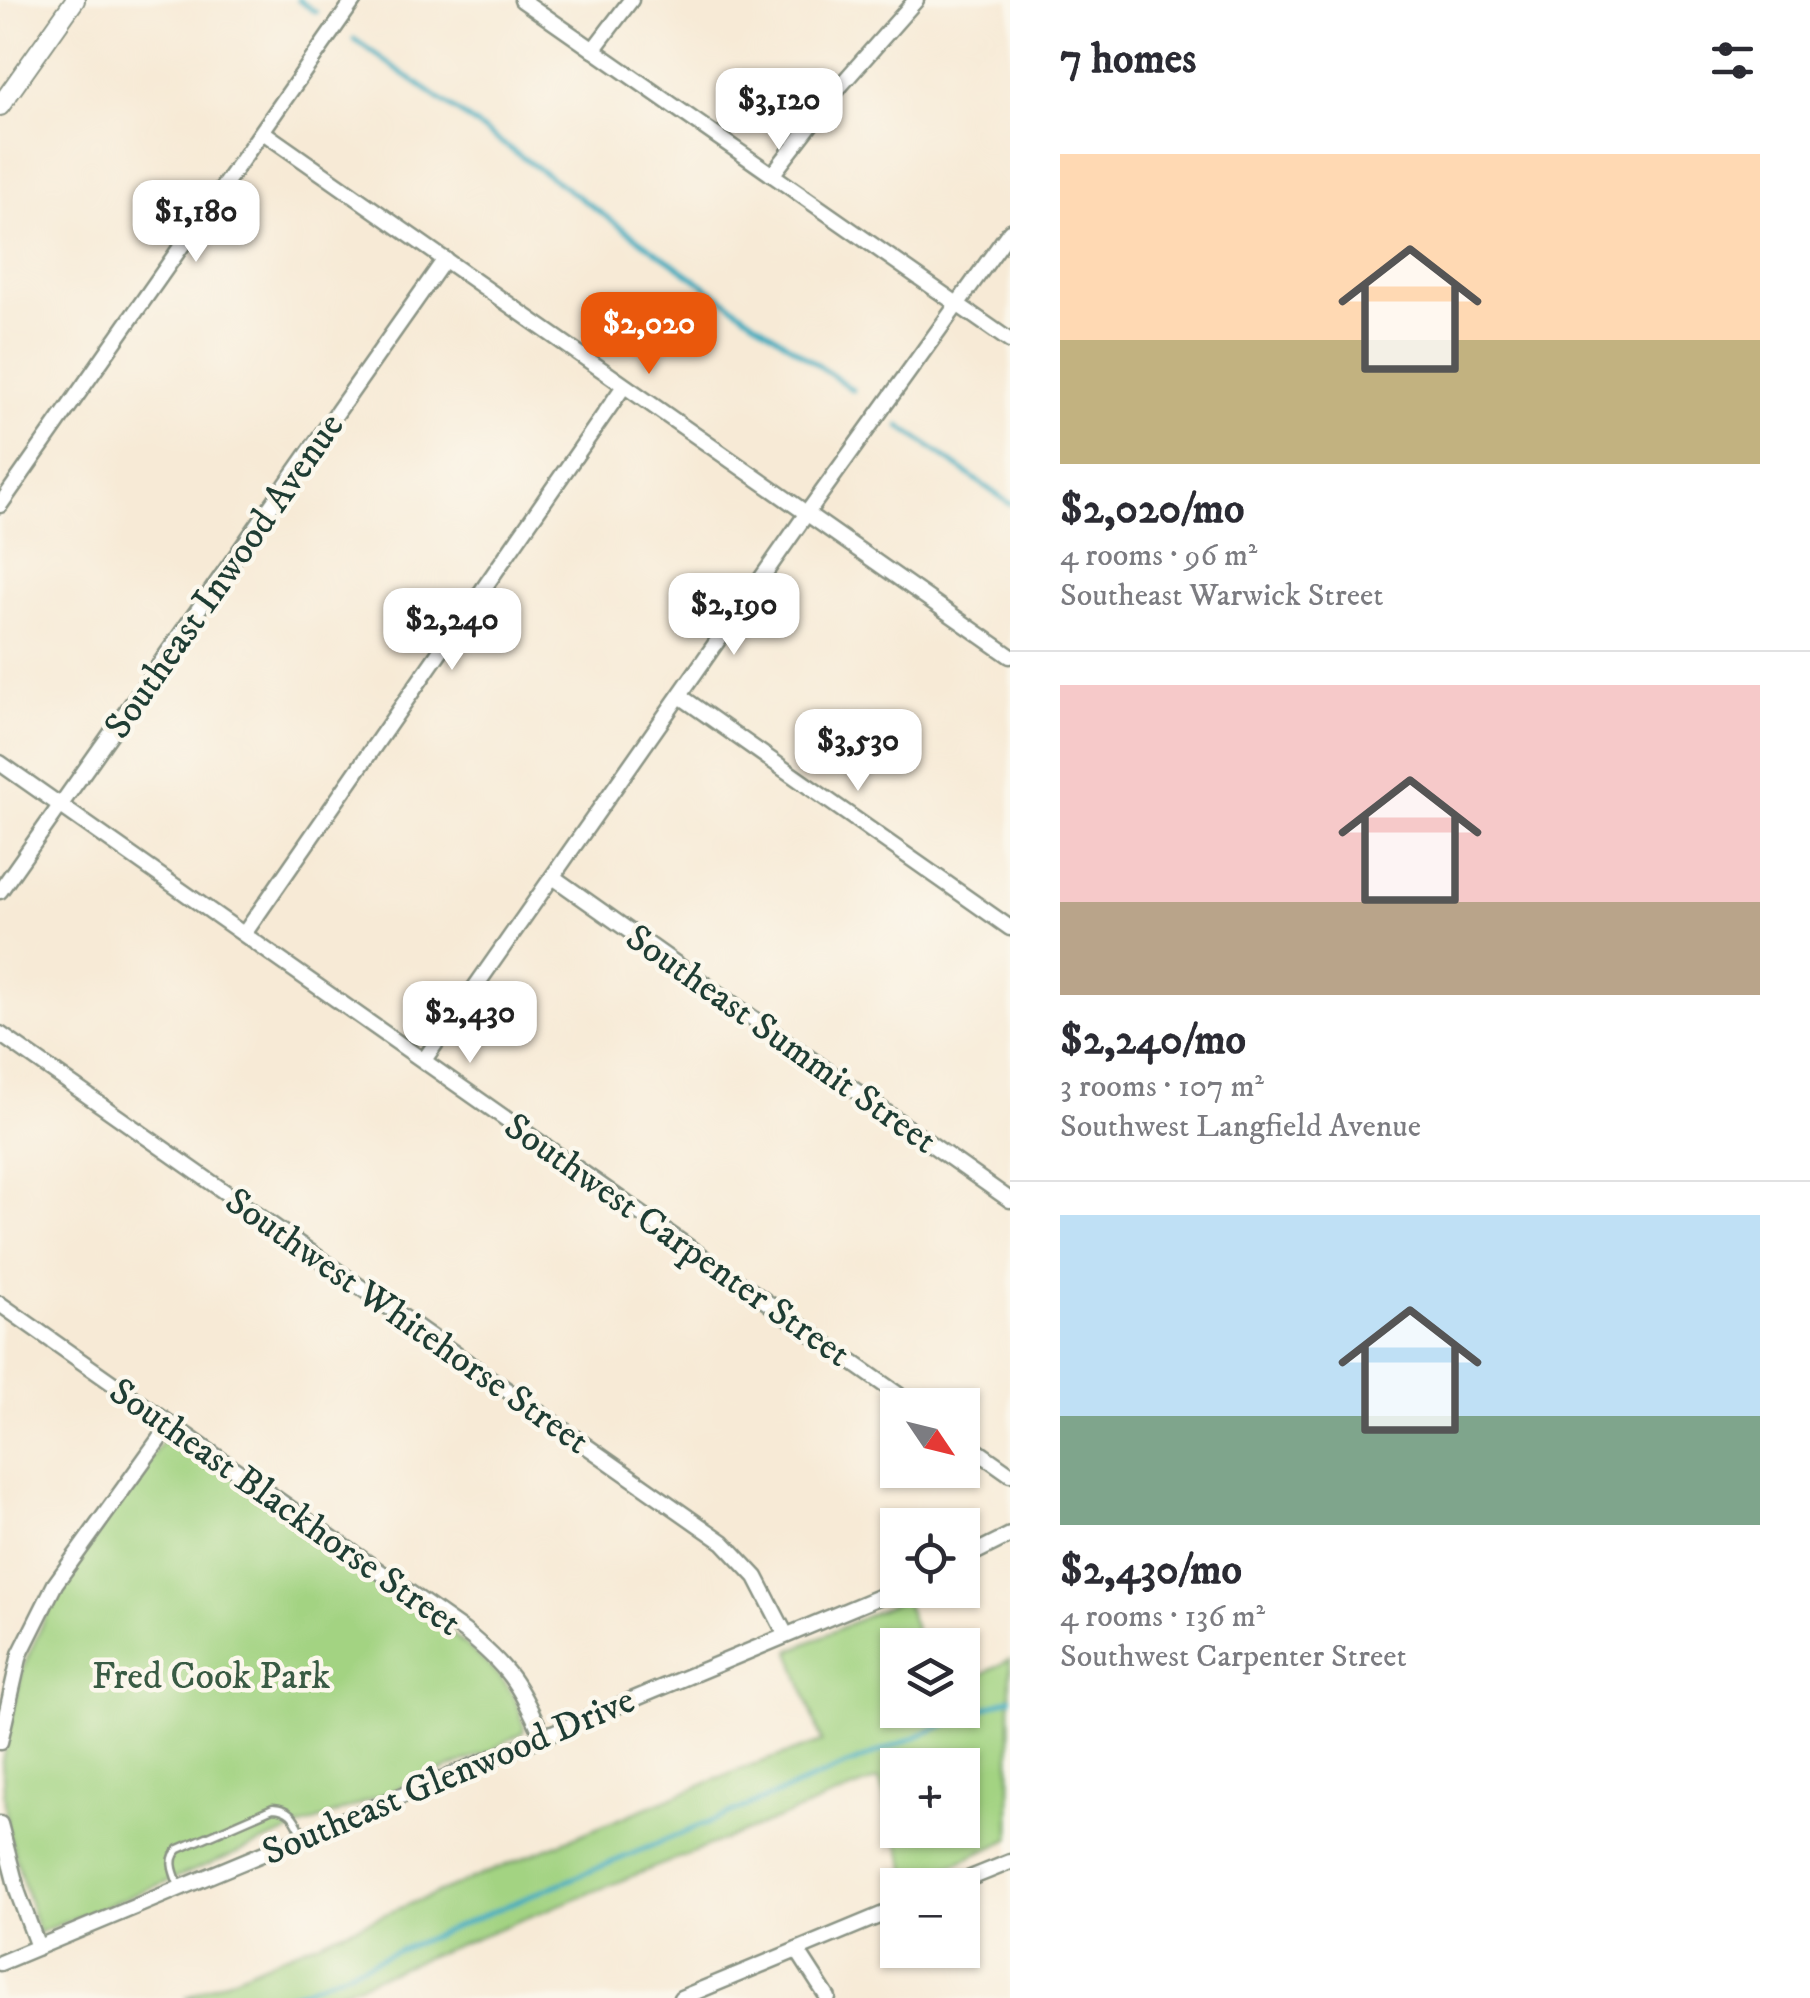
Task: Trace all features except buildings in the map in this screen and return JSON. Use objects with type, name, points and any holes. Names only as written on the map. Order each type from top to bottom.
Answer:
[{"type":"street","points":[[0,106],[75,0]]},
{"type":"street","points":[[0,504],[354,0]]},
{"type":"street","points":[[522,0],[1010,342]]},
{"type":"street","points":[[594,50],[631,0]]},
{"type":"street","points":[[772,175],[841,85],[916,0]]},
{"type":"street","points":[[263,132],[1010,656]]},
{"type":"street","points":[[424,1060],[1010,231]]},
{"type":"street","name":"Southeast Inwood Avenue","points":[[0,891],[445,259]]},
{"type":"street","points":[[244,934],[624,386]]},
{"type":"street","points":[[680,696],[1010,928]]},
{"type":"street","name":"Southwest Carpenter Street","points":[[0,764],[889,1388]]},
{"type":"street","name":"Southeast Summit Street","points":[[553,876],[1010,1200]]},
{"type":"street","name":"Southwest Whitehorse Street","points":[[0,1034],[723,1542],[756,1577],[786,1634]]},
{"type":"street","name":"Southeast Blackhorse Street","points":[[0,1304],[502,1662],[524,1694],[542,1735]]},
{"type":"street","points":[[0,1742],[20,1654],[55,1584],[170,1424]]},
{"type":"street","points":[[980,1453],[1010,1474]]},
{"type":"street","points":[[980,1551],[1010,1535]]},
{"type":"street","name":"Southeast Glenwood Drive","points":[[0,1963],[880,1596]]},
{"type":"street","points":[[0,1824],[18,1893],[38,1948]]},
{"type":"street","points":[[980,1874],[1010,1862]]},
{"type":"street","points":[[681,1998],[880,1915]]},
{"type":"street","points":[[797,1950],[828,1998]]},
{"type":"lane","points":[[180,1888],[172,1866],[174,1852],[273,1808],[286,1808],[303,1836]]},
{"type":"green space","name":"Fred Cook Park","points":[[170,1431],[454,1635],[509,1688],[522,1715],[524,1731],[489,1752],[38,1933],[7,1828],[2,1761],[22,1670],[59,1587]]},
{"type":"green space","points":[[884,1608],[907,1608],[915,1628],[880,1628],[880,1728],[980,1728],[980,1676],[1010,1659],[1010,1839],[946,1868],[906,1868],[900,1848],[980,1848],[980,1748],[880,1748],[880,1782],[879,1779],[323,1998],[185,1998],[749,1766],[822,1742],[790,1651]]},
{"type":"waterway","points":[[298,0],[316,12]]},
{"type":"waterway","points":[[354,39],[853,390]]},
{"type":"waterway","points":[[900,426],[1010,504]]},
{"type":"waterway","points":[[283,1998],[1010,1698]]}]
